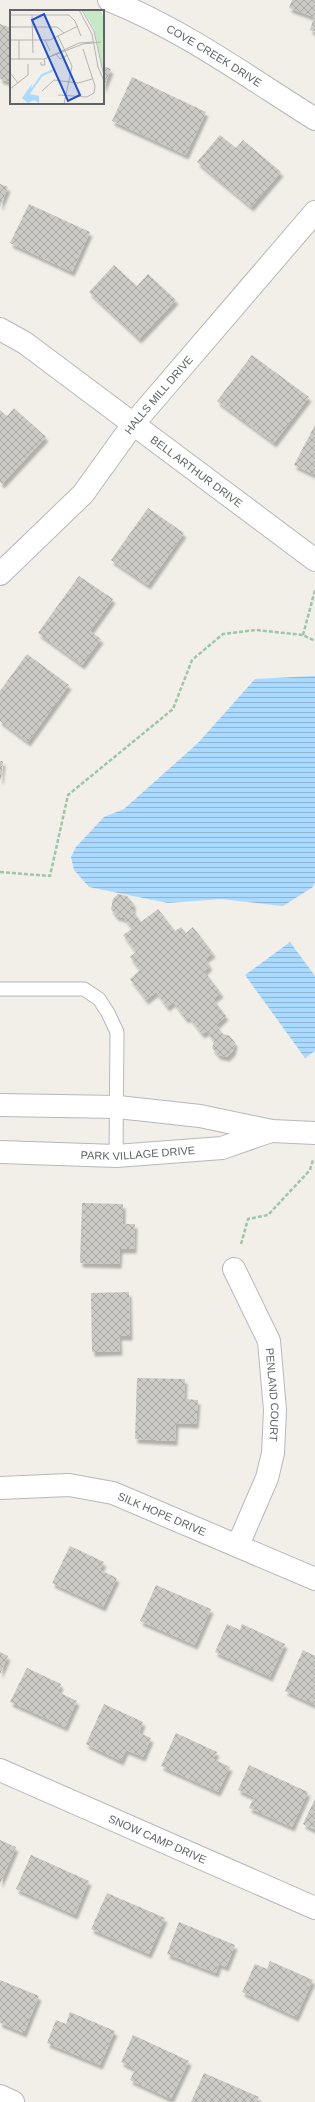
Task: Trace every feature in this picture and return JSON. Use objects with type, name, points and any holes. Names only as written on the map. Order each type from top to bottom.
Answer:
[{"type":"street","name":"COVE CREEK DRIVE","points":[[109,0],[130,8],[180,34],[315,119]]},
{"type":"street","name":"HALLS MILL DRIVE","points":[[0,574],[83,494],[134,423],[315,212]]},
{"type":"street","name":"BELL ARTHUR DRIVE","points":[[0,329],[25,343],[134,423],[315,560]]},
{"type":"street","name":"PARK VILLAGE DRIVE","points":[[0,1105],[118,1107],[200,1116],[272,1130],[315,1133]]},
{"type":"street","name":"PARK VILLAGE DRIVE","points":[[0,1152],[116,1156],[222,1148],[272,1130]]},
{"type":"street","name":"PENLAND COURT","points":[[234,1269],[269,1341],[274,1410],[273,1453],[267,1478],[238,1545]]},
{"type":"street","name":"SILK HOPE DRIVE","points":[[0,1488],[69,1485],[113,1493],[315,1579]]},
{"type":"street","name":"SNOW CAMP DRIVE","points":[[0,1770],[315,1908]]},
{"type":"street","points":[[0,2096],[13,2102]]},
{"type":"lane","points":[[0,989],[84,989],[98,999],[108,1013],[118,1032],[118,1107],[116,1156]]},
{"type":"path","points":[[303,635],[315,590]]},
{"type":"path","points":[[0,872],[50,876],[68,795],[173,709],[192,660],[223,634],[256,630],[303,635],[315,641]]},
{"type":"path","points":[[234,1269],[248,1219],[268,1215],[310,1170],[315,1156]]},
{"type":"water","points":[[315,676],[315,883],[313,887],[283,906],[221,899],[168,903],[89,887],[74,870],[71,857],[76,847],[104,817],[124,809],[198,743],[255,679]]},
{"type":"water","points":[[290,942],[315,976],[315,1051],[305,1058],[245,975]]},
{"type":"building","points":[[292,0],[315,0],[315,32],[310,30],[314,17],[289,8]]},
{"type":"building","points":[[0,24],[10,28],[10,79],[9,82],[0,79]]},
{"type":"building","points":[[104,66],[111,69],[104,86]]},
{"type":"building","points":[[132,77],[206,112],[186,155],[112,121]]},
{"type":"building","points":[[220,135],[236,148],[243,140],[281,172],[251,207],[197,162]]},
{"type":"building","points":[[0,184],[8,187],[0,207]]},
{"type":"building","points":[[29,204],[90,232],[72,272],[10,243]]},
{"type":"building","points":[[114,265],[137,286],[148,274],[176,300],[139,339],[89,292]]},
{"type":"building","points":[[252,355],[309,397],[274,443],[217,401]]},
{"type":"building","points":[[14,408],[46,437],[2,484],[0,482],[0,410],[7,416]]},
{"type":"building","points":[[315,425],[315,475],[294,465]]},
{"type":"building","points":[[148,508],[184,533],[148,585],[111,560]]},
{"type":"building","points":[[79,576],[113,599],[90,631],[101,639],[82,665],[38,633]]},
{"type":"building","points":[[27,654],[69,685],[28,742],[0,721],[0,691]]},
{"type":"building","points":[[0,761],[3,761],[1,780],[0,779]]},
{"type":"building","points":[[118,894],[127,896],[133,903],[133,911],[141,922],[158,909],[175,931],[181,927],[186,933],[193,927],[213,953],[205,959],[210,966],[204,971],[221,993],[213,999],[226,1016],[216,1025],[223,1034],[230,1036],[235,1043],[233,1051],[227,1057],[218,1055],[212,1048],[214,1041],[207,1031],[202,1034],[189,1017],[186,1019],[173,1002],[167,1007],[156,992],[146,1000],[130,979],[140,970],[130,957],[136,952],[123,935],[132,929],[124,918],[116,916],[111,909],[113,899]]},
{"type":"building","points":[[82,1203],[123,1204],[123,1224],[135,1224],[134,1249],[120,1249],[119,1264],[80,1263]]},
{"type":"building","points":[[129,1292],[130,1336],[119,1336],[120,1351],[92,1352],[91,1293]]},
{"type":"building","points":[[137,1378],[185,1379],[184,1399],[198,1400],[196,1424],[176,1423],[175,1441],[135,1439]]},
{"type":"building","points":[[70,1546],[104,1562],[100,1570],[117,1578],[103,1607],[52,1583]]},
{"type":"building","points":[[156,1585],[211,1609],[195,1645],[140,1621]]},
{"type":"building","points":[[227,1624],[240,1630],[242,1624],[285,1644],[270,1677],[215,1652]]},
{"type":"building","points":[[303,1650],[315,1656],[315,1705],[285,1691]]},
{"type":"building","points":[[0,1652],[8,1656],[0,1674]]},
{"type":"building","points":[[27,1668],[61,1684],[58,1692],[77,1701],[65,1727],[10,1702]]},
{"type":"building","points":[[104,1704],[143,1722],[139,1733],[151,1738],[143,1757],[126,1750],[121,1761],[86,1744]]},
{"type":"building","points":[[176,1733],[217,1752],[213,1759],[230,1767],[218,1792],[161,1766]]},
{"type":"building","points":[[249,1765],[308,1792],[292,1827],[249,1808],[254,1797],[238,1790]]},
{"type":"building","points":[[315,1799],[315,1830],[303,1824]]},
{"type":"building","points":[[0,1840],[16,1847],[0,1884]]},
{"type":"building","points":[[31,1855],[89,1881],[75,1915],[16,1889]]},
{"type":"building","points":[[107,1893],[165,1918],[149,1954],[91,1929]]},
{"type":"building","points":[[179,1922],[235,1945],[226,1967],[219,1964],[216,1973],[167,1954]]},
{"type":"building","points":[[270,1961],[313,1980],[296,2017],[242,1992],[255,1964],[267,1969]]},
{"type":"building","points":[[0,1980],[39,1996],[24,2033],[0,2023]]},
{"type":"building","points":[[70,2012],[115,2031],[100,2065],[47,2043],[56,2020],[66,2024]]},
{"type":"building","points":[[133,2035],[189,2061],[171,2099],[130,2080],[135,2069],[121,2062]]},
{"type":"building","points":[[204,2073],[259,2097],[256,2102],[191,2102]]}]
